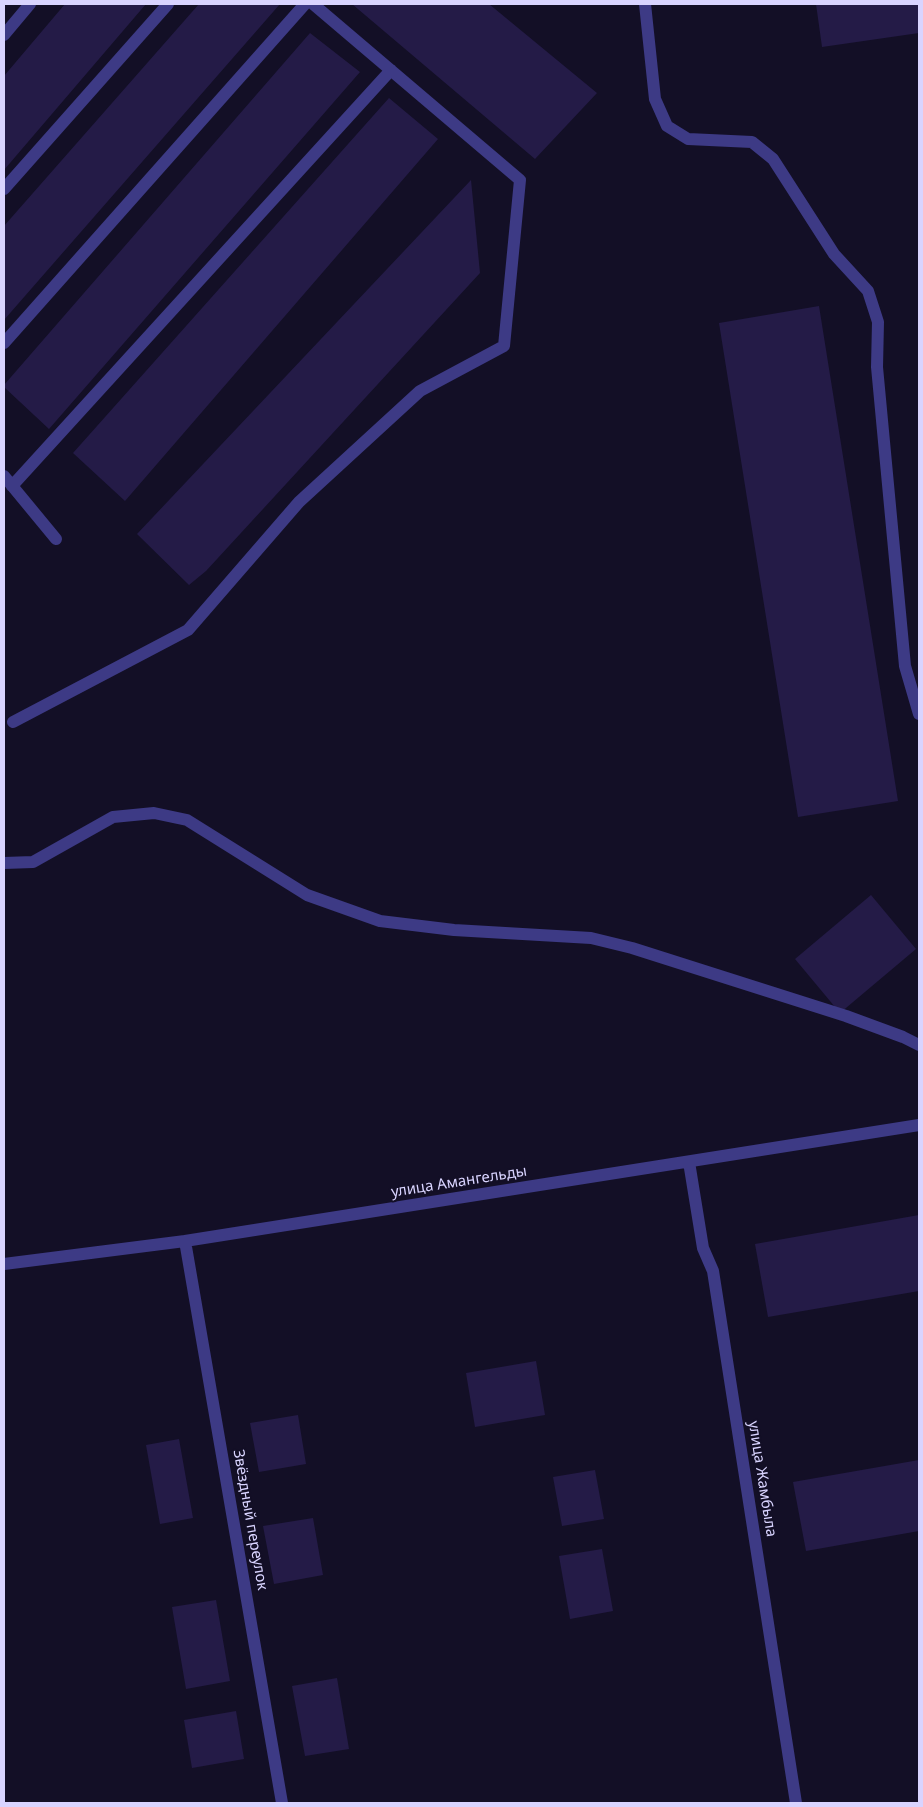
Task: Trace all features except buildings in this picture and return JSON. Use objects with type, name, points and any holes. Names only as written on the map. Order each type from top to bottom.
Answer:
[{"type":"street","points":[[4,35],[30,4]]},
{"type":"street","points":[[4,189],[168,4]]},
{"type":"street","points":[[4,343],[305,4]]},
{"type":"street","points":[[13,722],[188,630],[299,502],[420,391],[504,346],[520,180],[313,4]]},
{"type":"street","points":[[645,4],[655,99],[667,126],[688,139],[752,142],[773,159],[834,254],[868,291],[878,322],[877,367],[905,666],[919,714]]},
{"type":"street","points":[[12,486],[391,70]]},
{"type":"street","points":[[4,476],[56,539]]},
{"type":"street","points":[[4,863],[34,862],[113,817],[154,813],[187,820],[307,895],[380,921],[454,930],[591,938],[632,948],[846,1016],[903,1037],[919,1045]]},
{"type":"street","name":"улица Амангельды","points":[[4,1264],[185,1242],[919,1125]]},
{"type":"street","name":"улица Жамбыла","points":[[689,1162],[703,1248],[713,1271],[796,1803]]},
{"type":"street","name":"Звёздный переулок","points":[[185,1242],[282,1803]]}]
